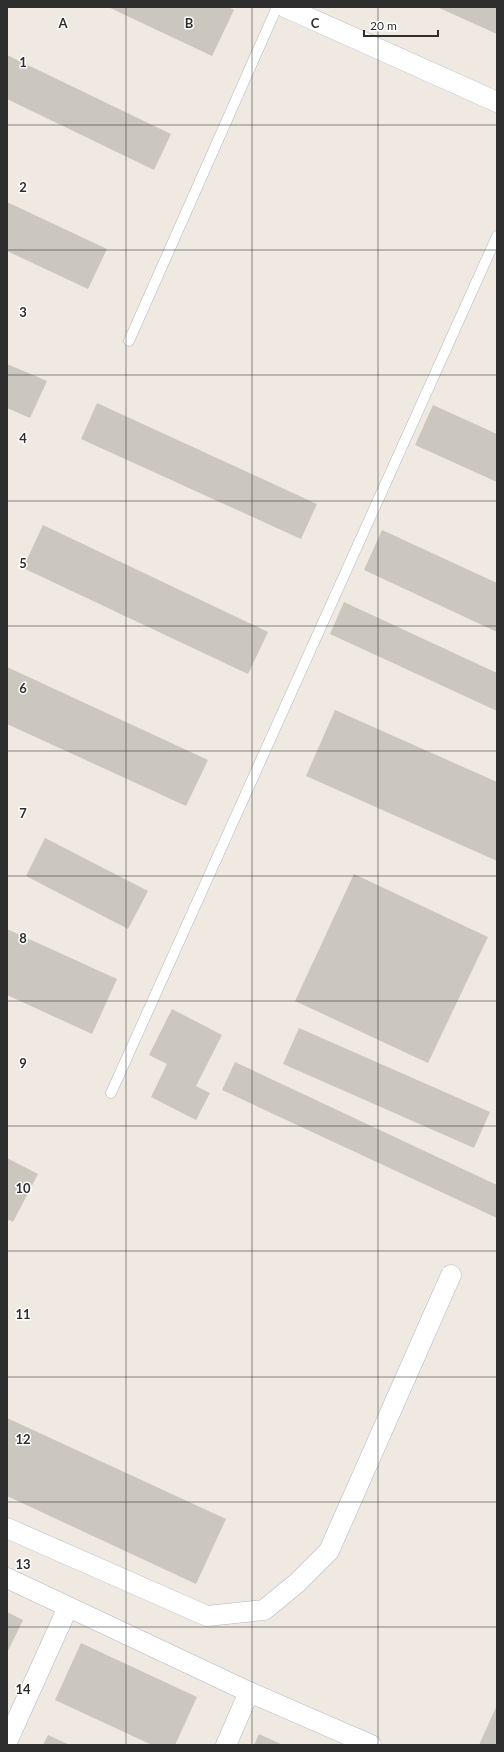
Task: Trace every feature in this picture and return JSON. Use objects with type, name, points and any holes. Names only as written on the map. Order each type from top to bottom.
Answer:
[{"type":"street","points":[[285,7],[497,102]]},
{"type":"street","points":[[7,1528],[207,1616],[264,1610],[297,1583],[329,1551],[451,1275]]},
{"type":"street","points":[[7,1578],[249,1692],[371,1745]]},
{"type":"street","points":[[7,1742],[68,1607]]},
{"type":"street","points":[[226,1745],[249,1692]]},
{"type":"lane","points":[[129,341],[277,7]]},
{"type":"lane","points":[[111,1093],[497,236]]},
{"type":"building","points":[[108,7],[228,7],[234,10],[212,56]]},
{"type":"building","points":[[437,7],[497,7],[497,34]]},
{"type":"building","points":[[7,55],[171,134],[154,170],[7,99]]},
{"type":"building","points":[[7,202],[107,249],[88,289],[7,251]]},
{"type":"building","points":[[7,364],[47,381],[30,418],[7,408]]},
{"type":"building","points":[[97,403],[317,504],[301,539],[81,439]]},
{"type":"building","points":[[433,405],[497,434],[497,482],[415,445]]},
{"type":"building","points":[[43,525],[268,632],[248,674],[23,568]]},
{"type":"building","points":[[382,530],[497,583],[497,632],[364,570]]},
{"type":"building","points":[[344,602],[497,673],[497,711],[330,634]]},
{"type":"building","points":[[7,667],[208,760],[186,806],[7,724]]},
{"type":"building","points":[[335,710],[497,782],[497,861],[306,776]]},
{"type":"building","points":[[45,838],[148,891],[128,929],[26,876]]},
{"type":"building","points":[[354,874],[488,937],[428,1063],[295,1001]]},
{"type":"building","points":[[7,929],[117,979],[92,1034],[7,995]]},
{"type":"building","points":[[172,1009],[222,1035],[196,1086],[210,1093],[196,1120],[151,1097],[167,1064],[149,1055]]},
{"type":"building","points":[[299,1028],[490,1112],[474,1148],[283,1064]]},
{"type":"building","points":[[235,1062],[497,1185],[497,1218],[222,1090]]},
{"type":"building","points":[[7,1158],[38,1174],[13,1222],[7,1219]]},
{"type":"building","points":[[7,1418],[226,1519],[196,1584],[7,1496]]},
{"type":"building","points":[[7,1612],[23,1620],[7,1653]]},
{"type":"building","points":[[81,1643],[197,1697],[175,1745],[152,1745],[55,1700]]},
{"type":"building","points":[[497,1705],[497,1745],[479,1745]]},
{"type":"building","points":[[259,1734],[283,1745],[254,1745]]},
{"type":"building","points":[[48,1735],[70,1745],[43,1745]]}]
